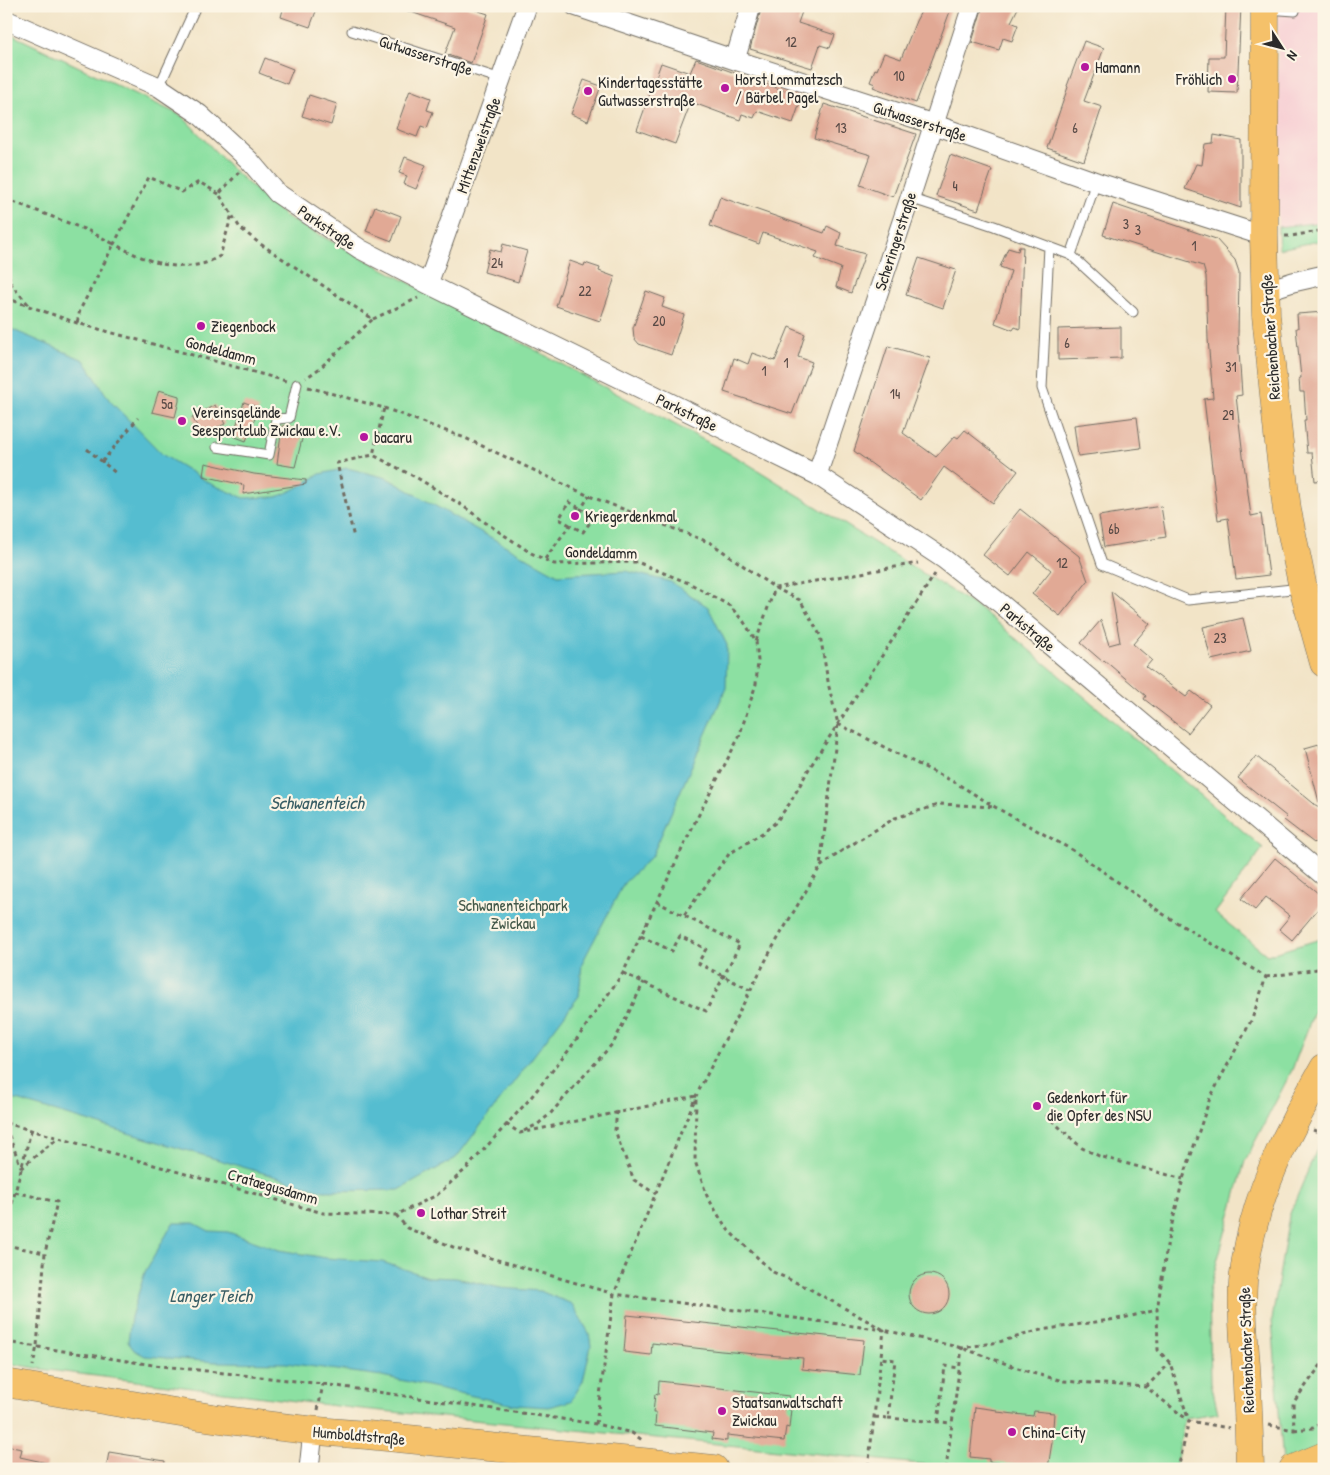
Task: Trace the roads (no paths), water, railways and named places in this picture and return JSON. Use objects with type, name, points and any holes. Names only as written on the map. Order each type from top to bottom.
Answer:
[{"type":"main road","name":"Reichenbacher Straße","points":[[1265,8],[1264,236],[1266,315],[1287,510],[1303,588],[1324,663]]},
{"type":"main road","name":"Reichenbacher Straße","points":[[1250,1469],[1243,1320],[1243,1284],[1248,1251],[1255,1220],[1267,1184],[1294,1122],[1324,1068]]},
{"type":"main road","name":"Humboldtstraße","points":[[6,1383],[118,1403],[313,1431],[714,1469]]},
{"type":"main road","points":[[1292,1469],[1324,1456]]},
{"type":"street","name":"Mittenzweistraße","points":[[428,284],[527,6]]},
{"type":"street","name":"Gutwasserstraße","points":[[575,6],[933,124],[1096,182],[1264,236]]},
{"type":"street","points":[[735,60],[751,6]]},
{"type":"street","name":"Scheringerstraße","points":[[817,476],[972,6]]},
{"type":"street","name":"Parkstraße","points":[[6,20],[159,87],[199,114],[250,160],[277,193],[360,249],[817,476],[944,558],[1324,876]]},
{"type":"street","points":[[1265,291],[1324,275]]},
{"type":"street","points":[[309,1469],[313,1431]]},
{"type":"lane","points":[[159,87],[196,6]]},
{"type":"lane","points":[[1265,8],[1296,10]]},
{"type":"lane","name":"Gutwasserstraße","points":[[352,31],[501,79]]},
{"type":"lane","points":[[1071,254],[1096,182]]},
{"type":"lane","points":[[910,198],[1071,254],[1133,312]]},
{"type":"lane","points":[[1049,246],[1042,388],[1102,564],[1188,600],[1303,588]]},
{"type":"lane","points":[[217,447],[269,455],[276,419],[289,418],[297,384]]},
{"type":"water","name":"Schwanenteich","points":[[6,327],[84,360],[110,401],[163,455],[211,484],[244,498],[277,497],[320,474],[347,468],[387,478],[558,575],[626,571],[671,582],[708,607],[727,645],[726,688],[652,856],[624,883],[582,963],[579,996],[456,1158],[399,1190],[324,1191],[6,1097]]},
{"type":"water","name":"Langer Teich","points":[[173,1223],[194,1223],[209,1231],[228,1232],[279,1250],[326,1258],[382,1262],[429,1277],[456,1278],[501,1288],[540,1291],[572,1304],[589,1333],[591,1346],[583,1381],[571,1401],[548,1407],[514,1405],[382,1376],[286,1363],[215,1362],[145,1356],[134,1350],[128,1342],[131,1317],[145,1272]]},
{"type":"place","name":"Hamann","points":[[1085,67]]},
{"type":"place","name":"Fröhlich","points":[[1232,79]]},
{"type":"place","name":"Horst Lommatzsch / Bärbel Pagel","points":[[725,88]]},
{"type":"place","name":"Kindertagesstätte Gutwasserstraße","points":[[588,91]]},
{"type":"place","name":"Ziegenbock","points":[[201,326]]},
{"type":"place","name":"Vereinsgelände Seesportclub Zwickau e.V.","points":[[182,421]]},
{"type":"place","name":"bacaru","points":[[364,437]]},
{"type":"place","name":"Kriegerdenkmal","points":[[575,516]]},
{"type":"place","name":"Gedenkort für die Opfer des NSU","points":[[1037,1106]]},
{"type":"place","name":"Lothar Streit","points":[[421,1213]]},
{"type":"place","name":"Staatsanwaltschaft Zwickau","points":[[722,1411]]},
{"type":"place","name":"China-City","points":[[1012,1432]]},
{"type":"park label","name":"Schwanenteichpark Zwickau","points":[[513,914]]}]
